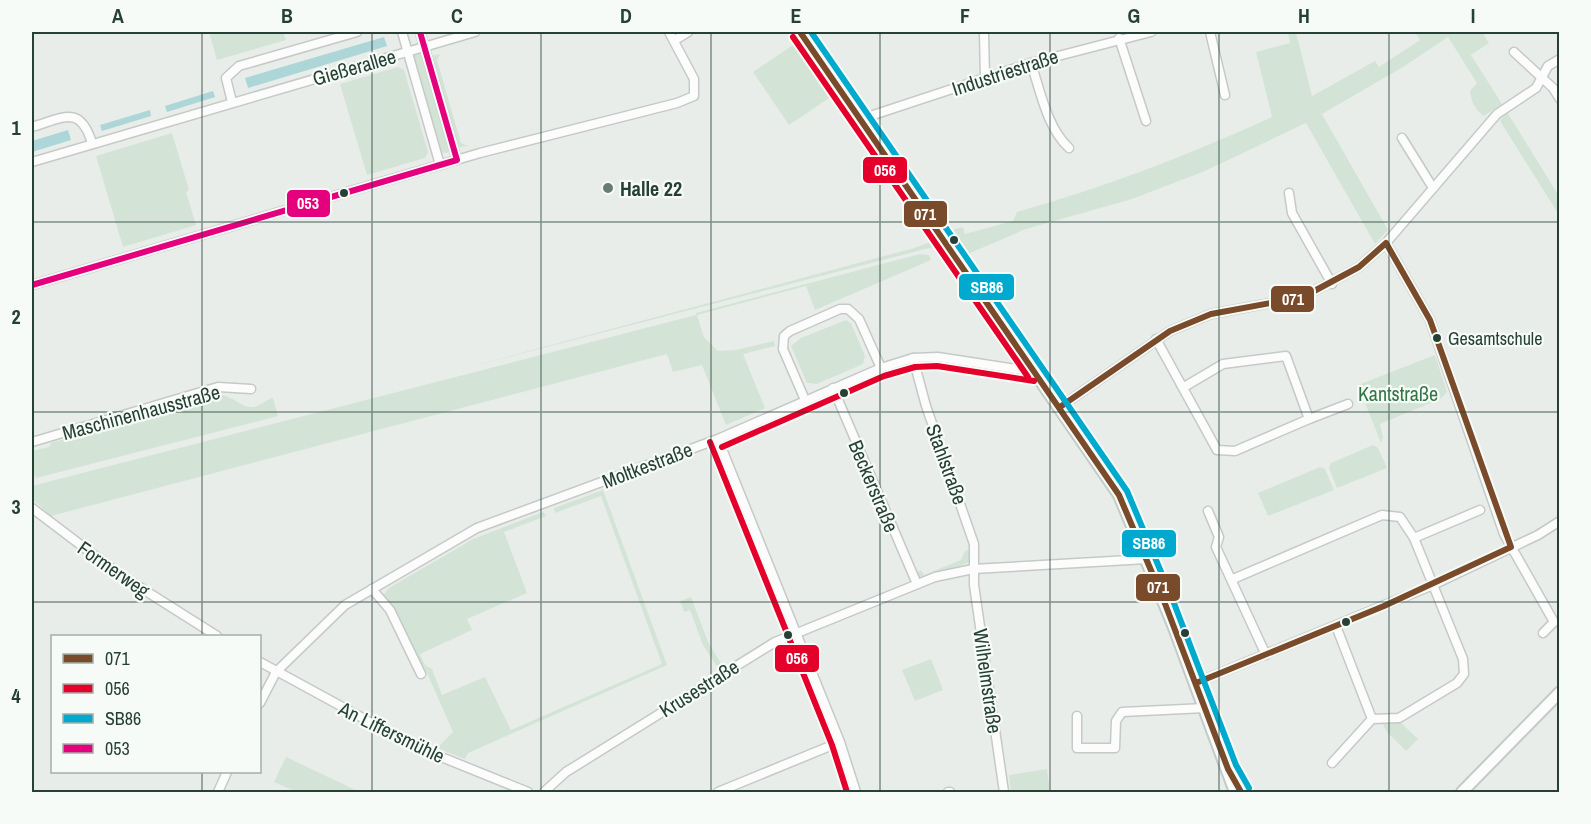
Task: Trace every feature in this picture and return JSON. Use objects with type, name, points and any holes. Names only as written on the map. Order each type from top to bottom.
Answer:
[{"type":"street","name":"Gießerallee","points":[[232,102],[226,78],[239,66],[357,32]]},
{"type":"street","points":[[402,32],[440,165]]},
{"type":"street","points":[[420,32],[457,160]]},
{"type":"street","name":"Gießerallee","points":[[32,162],[476,32]]},
{"type":"street","points":[[32,285],[457,160],[677,103],[694,96],[694,80],[669,32]]},
{"type":"street","points":[[675,40],[688,32]]},
{"type":"street","points":[[800,32],[1119,495],[1196,683],[1235,792]]},
{"type":"street","points":[[984,32],[985,79]]},
{"type":"street","name":"Industriestraße","points":[[861,119],[1031,63],[1150,32]]},
{"type":"street","points":[[1210,32],[1225,95]]},
{"type":"street","points":[[1119,39],[1146,121]]},
{"type":"street","points":[[1514,52],[1552,88],[1560,99]]},
{"type":"street","points":[[1059,407],[1156,339],[1211,314],[1303,297],[1332,284],[1359,267],[1386,243],[1497,114],[1536,88],[1548,66],[1560,59]]},
{"type":"street","points":[[1031,63],[1050,117],[1062,142],[1069,148]]},
{"type":"street","points":[[32,127],[67,117],[80,119],[87,128],[92,143]]},
{"type":"street","points":[[1402,138],[1433,188]]},
{"type":"street","points":[[1289,193],[1292,213],[1332,284]]},
{"type":"street","points":[[1386,243],[1430,320],[1511,547],[1554,622],[1543,633]]},
{"type":"street","points":[[805,400],[783,349],[783,338],[788,332],[840,309],[851,310],[857,316],[881,368]]},
{"type":"street","points":[[1156,339],[1217,450],[1235,451],[1348,404]]},
{"type":"street","points":[[1184,387],[1223,364],[1286,356],[1309,419]]},
{"type":"street","name":"Moltkestraße","points":[[261,701],[276,672],[345,605],[477,528],[718,439],[832,388],[913,358],[938,357],[1035,372]]},
{"type":"street","name":"Stahlstraße","points":[[913,358],[928,411],[970,526],[976,561],[973,569]]},
{"type":"street","name":"Maschinenhausstraße","points":[[32,442],[218,387],[251,389]]},
{"type":"street","name":"Beckerstraße","points":[[832,388],[916,584]]},
{"type":"street","points":[[718,439],[840,742],[856,792]]},
{"type":"street","name":"Formerweg","points":[[32,508],[119,574],[215,635]]},
{"type":"street","points":[[1414,538],[1480,510]]},
{"type":"street","points":[[1208,511],[1219,537],[1216,547],[1229,577],[1233,579],[1266,655]]},
{"type":"street","points":[[1233,579],[1382,515],[1400,518],[1414,538],[1463,659],[1464,674],[1457,683],[1399,718],[1372,719],[1332,763]]},
{"type":"street","points":[[1196,683],[1432,585],[1560,521]]},
{"type":"street","name":"Krusestraße","points":[[544,792],[566,772],[723,672],[795,634],[916,584],[951,572],[973,569],[1147,559]]},
{"type":"street","name":"Wilhelmstraße","points":[[973,569],[1004,792]]},
{"type":"street","points":[[372,589],[390,610],[421,674]]},
{"type":"street","points":[[1336,626],[1372,719]]},
{"type":"street","name":"An Liffersmühle","points":[[261,663],[414,746],[528,792]]},
{"type":"street","points":[[1462,792],[1560,692]]},
{"type":"street","points":[[1077,716],[1077,748],[1115,748],[1116,721],[1122,712],[1205,708]]},
{"type":"street","points":[[718,792],[840,742]]},
{"type":"street","points":[[1228,769],[1241,792]]},
{"type":"street","points":[[218,792],[226,773]]},
{"type":"green space","points":[[209,32],[283,32],[286,40],[217,60]]},
{"type":"green space","points":[[1288,32],[1296,32],[1312,96],[1375,61],[1379,67],[1420,40],[1416,34],[1420,32],[1482,32],[1489,43],[1471,55],[1502,104],[1484,116],[1472,102],[1470,91],[1477,83],[1448,37],[1403,67],[1322,114],[1388,230],[1375,244],[1306,123],[1205,171],[1132,199],[1026,229],[963,256],[945,232],[963,227],[965,234],[1013,221],[1017,212],[1146,169],[1272,117],[1256,52],[1290,43]]},
{"type":"green space","points":[[796,43],[832,96],[789,125],[753,72]]},
{"type":"green space","points":[[417,51],[422,53],[451,148],[447,153],[440,152],[414,62],[413,55]]},
{"type":"green space","points":[[440,54],[437,60],[461,143],[468,146],[459,147],[455,142],[432,64],[432,56]]},
{"type":"green space","points":[[398,67],[404,70],[428,152],[425,158],[367,175],[340,84]]},
{"type":"green space","points":[[1507,112],[1559,196],[1559,215],[1500,121]]},
{"type":"green space","points":[[172,133],[189,190],[186,192],[196,225],[123,247],[96,156]]},
{"type":"green space","points":[[935,235],[948,253],[943,255],[937,246],[458,370],[914,248],[928,243],[927,237]]},
{"type":"green space","points":[[920,254],[929,255],[931,260],[815,310],[806,286],[697,315],[704,337],[718,351],[736,350],[774,341],[775,346],[743,354],[765,408],[726,425],[702,365],[673,372],[667,354],[51,516],[32,499],[32,486],[696,315],[696,313]]},
{"type":"green space","points":[[846,320],[851,323],[865,356],[863,364],[817,384],[807,383],[791,346],[801,338]]},
{"type":"green space","name":"Kantstraße","points":[[1435,355],[1447,392],[1440,399],[1380,424],[1383,437],[1381,443],[1358,385]]},
{"type":"green space","points":[[211,394],[219,394],[252,407],[273,398],[278,416],[36,478],[32,471],[32,451],[49,447],[51,443]]},
{"type":"green space","points":[[1373,445],[1378,448],[1387,468],[1337,488],[1329,468],[1331,463]]},
{"type":"green space","points":[[1320,467],[1325,469],[1334,490],[1268,516],[1258,493]]},
{"type":"green space","points":[[603,490],[667,665],[468,753],[465,759],[437,748],[453,732],[423,664],[420,666],[384,594],[389,588],[473,539],[543,512],[546,516],[504,532],[527,593],[467,619],[472,630],[420,654],[425,665],[432,669],[442,695],[485,677],[511,730],[662,664],[601,496],[555,513],[554,508]]},
{"type":"green space","points":[[970,550],[970,562],[925,578],[919,576],[917,572],[921,570],[924,575],[961,560],[965,551]]},
{"type":"green space","points":[[691,597],[708,642],[722,665],[718,668],[703,645],[690,610],[684,612],[680,601]]},
{"type":"green space","points":[[931,659],[943,690],[915,701],[902,670]]},
{"type":"green space","points":[[1400,722],[1418,739],[1406,751],[1387,732],[1383,724]]},
{"type":"green space","points":[[286,757],[360,792],[297,792],[274,782]]},
{"type":"green space","points":[[1047,769],[1050,792],[1011,792],[1009,775]]},
{"type":"water","points":[[384,37],[387,46],[248,88],[245,78]]},
{"type":"water","points":[[213,91],[215,97],[167,112],[165,106]]},
{"type":"water","points":[[150,110],[151,116],[102,131],[100,125]]},
{"type":"water","points":[[68,130],[71,140],[32,152],[32,141]]},
{"type":"transit line","name":"053","points":[[32,285],[457,160],[420,32]]},
{"type":"transit line","name":"071","points":[[800,32],[1119,495],[1164,601],[1228,769],[1241,792]]},
{"type":"transit line","name":"SB86","points":[[811,32],[1127,491],[1172,598],[1236,765],[1249,788]]},
{"type":"transit line","name":"056","points":[[793,37],[1028,377]]},
{"type":"transit line","name":"071","points":[[1060,407],[1170,331],[1211,314],[1303,297],[1359,267],[1386,243],[1430,320],[1511,547],[1384,606],[1196,683]]},
{"type":"transit line","name":"056","points":[[722,447],[884,376],[915,367],[937,366],[1034,381]]},
{"type":"transit line","name":"056","points":[[710,442],[832,745],[847,792]]},
{"type":"place","name":"Halle 22","points":[[608,188]]},
{"type":"place","name":"Gesamtschule","points":[[1437,338]]}]
